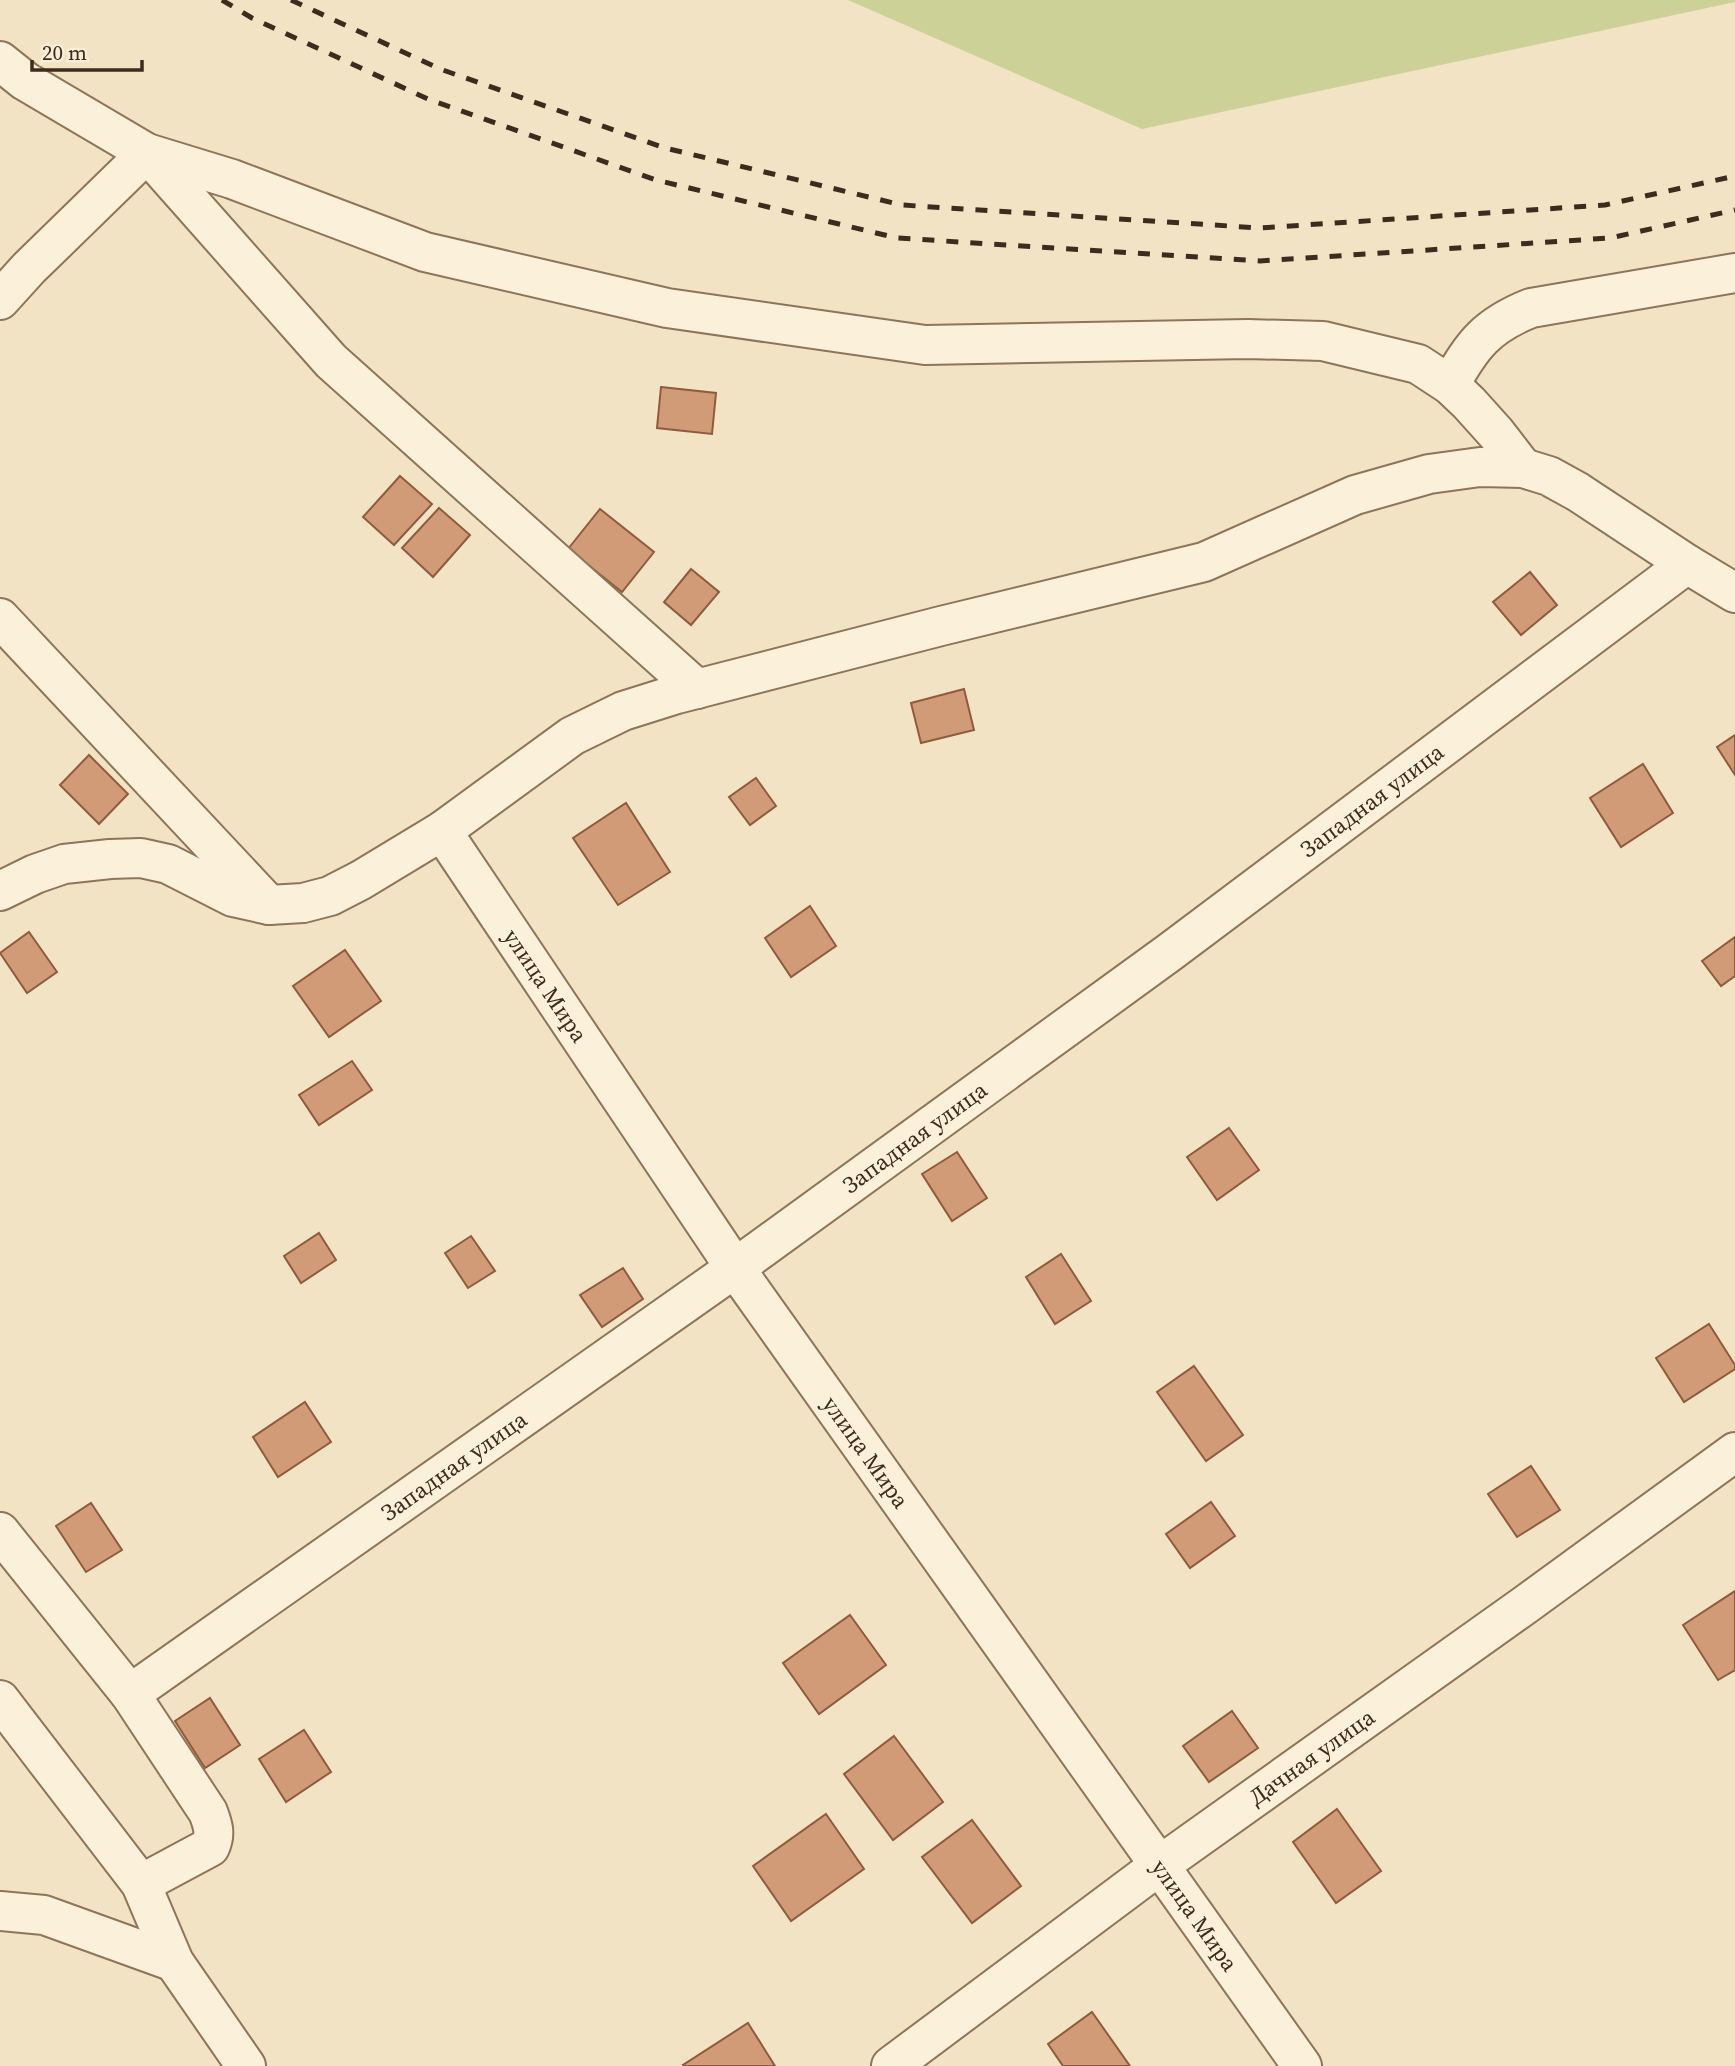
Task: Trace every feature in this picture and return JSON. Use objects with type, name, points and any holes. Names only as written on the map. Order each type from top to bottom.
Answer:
[{"type":"street","points":[[0,61],[25,81],[148,153],[232,179],[425,252],[667,308],[925,345],[1323,341],[1418,364],[1450,385],[1496,433],[1523,468]]},
{"type":"street","points":[[0,300],[29,268],[148,153]]},
{"type":"street","points":[[148,153],[331,361],[697,689]]},
{"type":"street","points":[[1450,385],[1464,358],[1480,340],[1505,318],[1522,311],[1735,273]]},
{"type":"street","points":[[0,891],[64,864],[141,858],[168,864],[233,897],[269,905],[303,903],[330,896],[442,831],[572,736],[623,711],[697,689],[954,623],[1204,562],[1355,495],[1429,474],[1480,467],[1523,468],[1549,476],[1735,593]]},
{"type":"street","name":"Западная улица","points":[[130,1694],[735,1268],[1170,952],[1687,564]]},
{"type":"street","points":[[0,618],[269,905]]},
{"type":"street","name":"улица Мира","points":[[442,831],[735,1268],[1303,2066]]},
{"type":"street","name":"Дачная улица","points":[[891,2066],[1160,1865],[1735,1452]]},
{"type":"street","points":[[0,1532],[130,1694],[208,1811],[214,1838],[210,1847],[141,1884]]},
{"type":"street","points":[[0,1700],[141,1884],[174,1962],[246,2066]]},
{"type":"street","points":[[0,1911],[44,1915],[174,1962]]},
{"type":"green space","points":[[848,0],[1735,0],[1735,2],[1142,129]]},
{"type":"building","points":[[661,387],[716,393],[712,434],[657,428]]},
{"type":"building","points":[[400,476],[432,504],[394,545],[363,517]]},
{"type":"building","points":[[439,508],[470,535],[433,577],[402,548]]},
{"type":"building","points":[[600,509],[654,552],[622,592],[568,549]]},
{"type":"building","points":[[691,569],[719,592],[691,625],[664,602]]},
{"type":"building","points":[[1530,572],[1557,605],[1521,635],[1493,602]]},
{"type":"building","points":[[964,689],[974,730],[921,743],[911,703]]},
{"type":"building","points":[[1735,735],[1735,775],[1717,747]]},
{"type":"building","points":[[89,755],[128,794],[99,824],[60,785]]},
{"type":"building","points":[[1643,764],[1673,813],[1621,847],[1590,798]]},
{"type":"building","points":[[756,778],[776,806],[750,825],[729,797]]},
{"type":"building","points":[[626,803],[670,872],[618,905],[573,838]]},
{"type":"building","points":[[810,906],[836,946],[791,977],[765,938]]},
{"type":"building","points":[[29,932],[57,972],[27,993],[0,953]]},
{"type":"building","points":[[1735,937],[1735,976],[1721,986],[1702,961]]},
{"type":"building","points":[[345,950],[381,1001],[329,1037],[293,986]]},
{"type":"building","points":[[352,1061],[372,1090],[319,1125],[299,1095]]},
{"type":"building","points":[[1229,1128],[1259,1170],[1217,1200],[1187,1157]]},
{"type":"building","points":[[957,1152],[987,1198],[952,1221],[922,1174]]},
{"type":"building","points":[[319,1233],[336,1260],[301,1283],[284,1256]]},
{"type":"building","points":[[471,1236],[495,1271],[468,1288],[445,1253]]},
{"type":"building","points":[[1061,1254],[1091,1301],[1055,1324],[1026,1277]]},
{"type":"building","points":[[623,1268],[643,1299],[602,1327],[580,1295]]},
{"type":"building","points":[[1709,1324],[1735,1369],[1684,1402],[1656,1358]]},
{"type":"building","points":[[1194,1366],[1243,1435],[1206,1461],[1157,1392]]},
{"type":"building","points":[[305,1402],[331,1442],[278,1477],[253,1437]]},
{"type":"building","points":[[1531,1466],[1560,1510],[1517,1537],[1488,1494]]},
{"type":"building","points":[[1211,1502],[1235,1536],[1190,1568],[1166,1534]]},
{"type":"building","points":[[91,1503],[122,1550],[86,1572],[56,1526]]},
{"type":"building","points":[[1735,1591],[1735,1670],[1718,1680],[1683,1625]]},
{"type":"building","points":[[850,1615],[886,1665],[819,1714],[783,1663]]},
{"type":"building","points":[[210,1698],[240,1745],[205,1768],[175,1721]]},
{"type":"building","points":[[1232,1711],[1258,1748],[1209,1782],[1183,1746]]},
{"type":"building","points":[[304,1730],[331,1772],[286,1802],[259,1759]]},
{"type":"building","points":[[894,1736],[943,1802],[893,1840],[844,1774]]},
{"type":"building","points":[[1337,1809],[1381,1871],[1336,1903],[1293,1842]]},
{"type":"building","points":[[826,1814],[864,1869],[791,1921],[753,1866]]},
{"type":"building","points":[[972,1820],[1021,1886],[972,1923],[922,1857]]},
{"type":"building","points":[[1092,2012],[1130,2066],[1063,2066],[1048,2044]]},
{"type":"building","points":[[748,2023],[775,2066],[683,2065]]},
{"type":"railway","points":[[222,0],[252,18],[428,99],[656,180],[897,238],[1260,261],[1610,238],[1735,210]]},
{"type":"railway","points":[[291,0],[440,69],[665,148],[902,205],[1260,228],[1605,205],[1735,176]]}]
